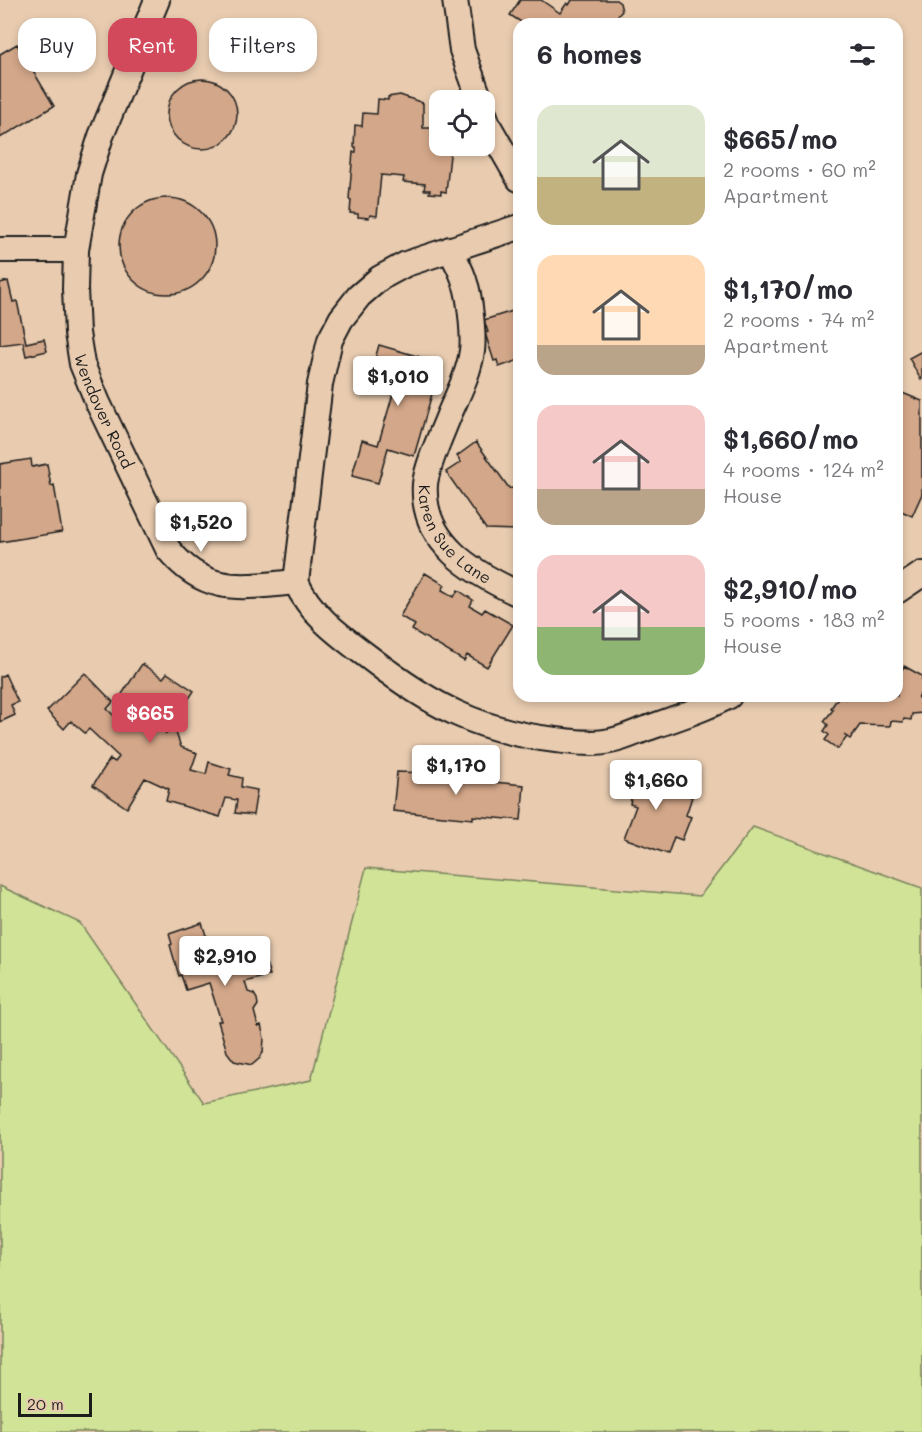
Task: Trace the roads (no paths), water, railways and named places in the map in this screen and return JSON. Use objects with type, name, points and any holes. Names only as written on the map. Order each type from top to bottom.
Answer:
[{"type":"street","name":"Wendover Road","points":[[157,0],[101,136],[88,174],[76,250],[77,333],[82,364],[98,404],[168,549],[181,565],[198,577],[217,584],[247,586],[296,582]]},
{"type":"street","points":[[455,0],[462,50],[476,90]]},
{"type":"street","points":[[495,137],[513,169]]},
{"type":"street","points":[[513,229],[406,264],[380,278],[359,296],[341,319],[330,340],[320,384],[296,582],[307,604],[339,635],[407,687],[443,708],[480,724],[530,737],[570,742],[610,742],[717,702]]},
{"type":"street","name":"Karen Sue Lane","points":[[450,249],[466,284],[473,349],[469,368],[441,434],[425,481],[425,500],[431,521],[445,545],[456,558],[474,572],[513,591]]},
{"type":"street","points":[[0,250],[76,250]]},
{"type":"street","points":[[903,587],[922,574]]}]
